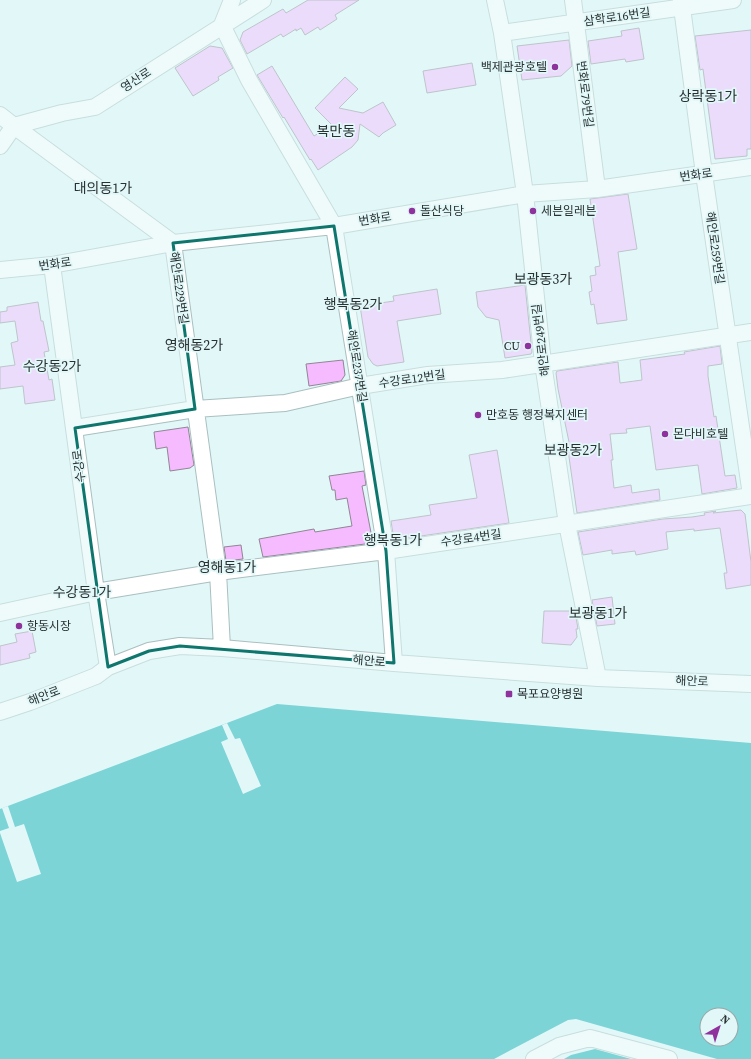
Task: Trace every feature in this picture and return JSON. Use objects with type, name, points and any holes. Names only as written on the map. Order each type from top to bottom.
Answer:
[{"type":"street","points":[[222,25],[232,0]]},
{"type":"street","name":"영산로","points":[[14,126],[62,113],[95,107],[263,0]]},
{"type":"street","name":"해안로249번길","points":[[495,0],[502,33],[524,194],[544,364],[567,524],[598,678]]},
{"type":"street","name":"번화로79번길","points":[[573,0],[597,189]]},
{"type":"street","name":"삼학로16번길","points":[[502,33],[577,23],[682,4],[733,0]]},
{"type":"street","name":"해안로259번길","points":[[682,4],[704,174],[751,495]]},
{"type":"street","name":"해안로237번길","points":[[222,25],[249,80],[334,226],[386,551],[394,663]]},
{"type":"street","points":[[0,115],[14,126],[0,146]]},
{"type":"street","name":"해안로229번길","points":[[14,126],[173,243],[218,572],[222,648]]},
{"type":"street","name":"번화로","points":[[0,270],[52,265],[173,243],[334,226],[524,194],[597,189],[751,167]]},
{"type":"street","name":"수강로","points":[[52,265],[96,592],[108,667]]},
{"type":"street","name":"수강로12번길","points":[[75,428],[195,409],[284,403],[360,386],[428,375],[502,370],[751,332]]},
{"type":"street","name":"수강로4번길","points":[[0,613],[96,592],[218,572],[386,551],[751,495]]},
{"type":"street","name":"해안로","points":[[0,712],[96,676],[108,667],[149,651],[180,646],[222,648],[394,663],[598,678],[751,684]]},
{"type":"street","points":[[534,1059],[559,1046],[590,1038],[669,1059]]},
{"type":"highlighted area","points":[[334,226],[386,551],[394,663],[180,646],[149,651],[108,667],[75,428],[195,409],[173,243]]},
{"type":"water","points":[[277,704],[751,743],[751,1059],[717,1059],[576,1019],[568,1020],[494,1059],[0,1059],[0,809]]},
{"type":"water","points":[[595,1049],[631,1059],[564,1059],[571,1055]]},
{"type":"pier","points":[[227,723],[235,739],[240,738],[261,786],[243,794],[221,742],[228,739],[222,725]]},
{"type":"pier","points":[[8,806],[15,827],[24,824],[41,874],[17,882],[0,833],[0,831],[9,828],[2,808]]},
{"type":"building","points":[[308,0],[359,0],[335,15],[337,19],[320,30],[318,27],[305,35],[301,28],[296,31],[296,29],[283,37],[281,34],[247,54],[240,40],[243,32],[283,9],[286,13]]},
{"type":"building","points":[[639,28],[644,59],[626,62],[625,59],[591,64],[588,41],[622,36],[621,31]]},
{"type":"building","points":[[751,30],[751,149],[747,149],[747,156],[715,159],[703,69],[700,70],[695,36]]},
{"type":"building","points":[[569,40],[572,66],[561,76],[522,80],[517,46]]},
{"type":"building","points":[[210,46],[222,48],[233,68],[218,77],[219,80],[193,96],[175,68]]},
{"type":"building","points":[[472,63],[476,85],[427,93],[423,71]]},
{"type":"building","points":[[272,66],[314,136],[332,125],[315,108],[345,77],[358,89],[339,108],[363,113],[383,102],[396,125],[379,137],[360,124],[358,140],[352,147],[318,170],[311,159],[310,160],[284,117],[283,118],[257,75]]},
{"type":"building","points":[[628,194],[637,249],[618,252],[627,320],[597,324],[594,304],[591,305],[589,292],[592,291],[590,276],[596,275],[595,267],[600,266],[590,199]]},
{"type":"building","points":[[525,285],[532,352],[531,354],[505,358],[499,320],[486,317],[478,307],[476,292]]},
{"type":"building","points":[[437,289],[441,314],[397,321],[404,362],[377,366],[373,364],[368,357],[360,306],[394,301],[393,296]]},
{"type":"building","points":[[38,302],[41,321],[43,321],[49,351],[44,352],[49,380],[52,379],[55,400],[25,404],[23,386],[0,389],[0,367],[15,365],[11,343],[18,341],[15,321],[0,323],[0,312],[7,311],[7,307]]},
{"type":"building","points":[[720,346],[722,364],[708,366],[708,376],[725,476],[735,475],[737,488],[702,494],[698,465],[656,470],[650,426],[626,429],[627,433],[610,434],[614,488],[631,485],[632,493],[659,489],[660,500],[577,513],[567,443],[569,442],[558,389],[557,371],[618,362],[620,383],[642,380],[640,360],[685,354],[684,352]]},
{"type":"building","points":[[343,360],[345,375],[341,381],[309,386],[306,364]]},
{"type":"building","points":[[188,427],[194,465],[190,468],[170,471],[167,447],[156,449],[154,432]]},
{"type":"building","points":[[497,450],[509,523],[394,540],[391,521],[431,515],[429,505],[477,498],[469,455]]},
{"type":"building","points":[[364,471],[366,485],[362,486],[373,543],[263,557],[259,539],[314,529],[315,532],[352,526],[347,498],[336,500],[335,490],[332,490],[329,476]]},
{"type":"building","points":[[741,510],[745,514],[751,562],[751,585],[726,589],[724,573],[727,573],[720,528],[666,532],[668,549],[636,555],[635,551],[612,554],[612,550],[583,555],[578,532],[663,519],[692,517],[705,515],[704,513],[716,511],[713,513]]},
{"type":"building","points":[[241,545],[243,559],[226,561],[224,547]]},
{"type":"building","points":[[612,597],[615,624],[597,626],[592,600]]},
{"type":"building","points":[[544,611],[575,611],[578,629],[576,629],[577,637],[571,645],[542,643]]},
{"type":"building","points":[[32,631],[36,652],[29,654],[30,658],[0,665],[0,646],[17,642],[15,634]]},
{"type":"place","name":"백제관광호텔","points":[[555,67]]},
{"type":"place","name":"돌산식당","points":[[412,211]]},
{"type":"place","name":"세븐일레븐","points":[[533,211]]},
{"type":"place","name":"CU","points":[[528,346]]},
{"type":"place","name":"만호동 행정복지센터","points":[[478,415]]},
{"type":"place","name":"몬다비호텔","points":[[665,434]]},
{"type":"place","name":"항동시장","points":[[19,626]]},
{"type":"place","name":"목포요양병원","points":[[509,694]]},
{"type":"district","name":"상락동1가","points":[[708,96]]},
{"type":"district","name":"복만동","points":[[336,131]]},
{"type":"district","name":"대의동1가","points":[[103,188]]},
{"type":"district","name":"보광동3가","points":[[543,279]]},
{"type":"district","name":"행복동2가","points":[[353,304]]},
{"type":"district","name":"영해동2가","points":[[194,345]]},
{"type":"district","name":"수강동2가","points":[[52,366]]},
{"type":"district","name":"보광동2가","points":[[573,450]]},
{"type":"district","name":"행복동1가","points":[[393,540]]},
{"type":"district","name":"영해동1가","points":[[227,567]]},
{"type":"district","name":"수강동1가","points":[[82,592]]},
{"type":"district","name":"보광동1가","points":[[598,613]]}]
